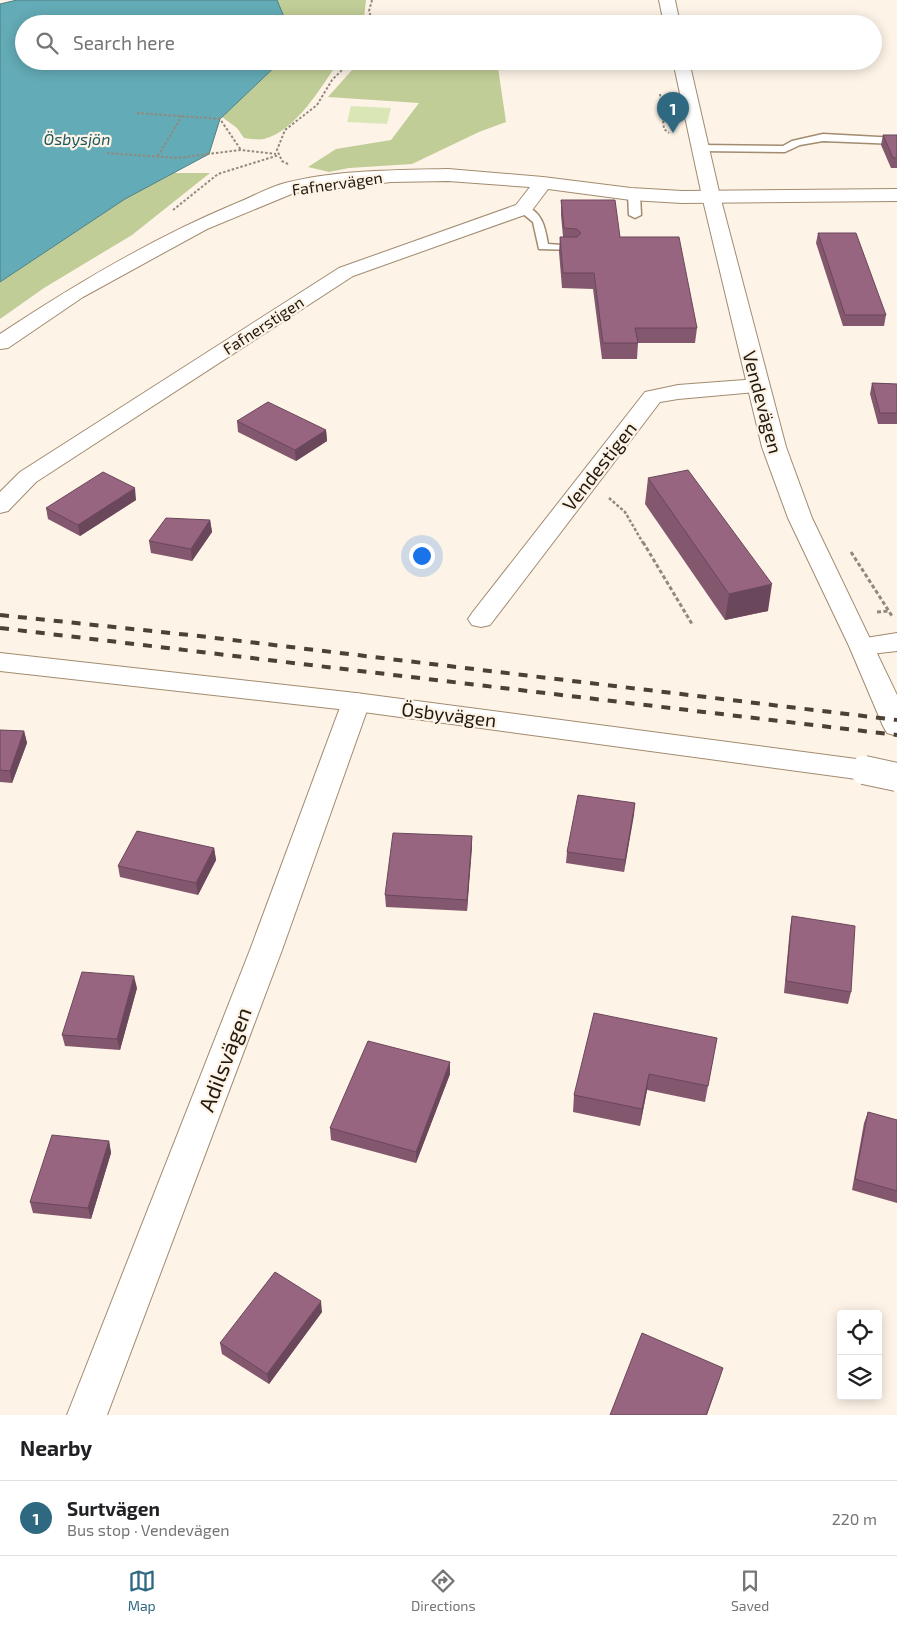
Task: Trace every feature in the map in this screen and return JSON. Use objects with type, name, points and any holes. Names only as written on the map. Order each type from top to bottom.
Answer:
[{"type":"street","points":[[667,0],[670,15]]},
{"type":"street","name":"Vendevägen","points":[[683,70],[711,196],[774,447],[800,518],[862,646],[897,726]]},
{"type":"street","name":"Fafnervägen","points":[[0,343],[76,293],[200,225],[289,188],[318,183],[391,176],[448,175],[543,183],[634,194],[711,196],[897,195]]},
{"type":"street","points":[[524,209],[543,183]]},
{"type":"street","name":"Fafnerstigen","points":[[0,506],[28,477],[346,272],[524,209]]},
{"type":"street","name":"Vendestigen","points":[[481,619],[653,397],[678,392],[758,386]]},
{"type":"street","points":[[862,646],[897,642]]},
{"type":"street","name":"Ösbyvägen","points":[[0,662],[356,702],[864,770],[897,777]]},
{"type":"street","name":"Adilsvägen","points":[[87,1415],[266,950],[356,702]]},
{"type":"lane","points":[[700,148],[785,149],[793,143],[811,138],[897,141]]},
{"type":"lane","points":[[634,194],[635,215]]},
{"type":"lane","points":[[524,209],[538,221],[543,247],[572,248]]},
{"type":"path","points":[[370,15],[369,11],[372,0]]},
{"type":"path","points":[[318,183],[282,161],[276,150],[285,130],[317,105],[332,80],[342,70]]},
{"type":"path","points":[[137,113],[220,119],[241,150]]},
{"type":"path","points":[[158,156],[182,116]]},
{"type":"path","points":[[107,154],[177,158],[241,150],[279,155]]},
{"type":"path","points":[[588,481],[625,512],[692,624]]},
{"type":"green space","points":[[277,0],[366,0],[364,15],[283,15]]},
{"type":"green space","points":[[272,70],[333,70],[307,106],[287,127],[276,134],[264,139],[244,138],[237,128],[222,117]]},
{"type":"green space","points":[[352,70],[498,70],[506,122],[479,132],[412,164],[349,168],[329,172],[308,167],[336,149],[391,140],[419,103],[328,97]]},
{"type":"green space","points":[[351,106],[391,108],[387,124],[347,122]]},
{"type":"green space","points":[[174,173],[210,173],[132,235],[44,288],[0,319],[0,282],[125,199]]},
{"type":"water","name":"Ösbysjön","points":[[17,0],[277,0],[283,15],[15,15],[15,70],[272,70],[220,119],[209,154],[125,199],[0,282],[0,4]]},
{"type":"building","points":[[883,135],[897,135],[897,158],[893,158]]},
{"type":"building","points":[[561,200],[615,200],[620,237],[679,237],[697,328],[635,328],[638,343],[603,343],[594,273],[563,273],[560,237],[577,237],[581,233],[577,229],[564,228]]},
{"type":"building","points":[[818,233],[856,233],[886,315],[845,315]]},
{"type":"building","points":[[872,383],[897,384],[897,413],[880,413]]},
{"type":"building","points":[[268,402],[326,430],[295,450],[237,421]]},
{"type":"building","points":[[688,470],[772,584],[729,594],[648,478]]},
{"type":"building","points":[[103,472],[135,488],[78,525],[46,508]]},
{"type":"building","points":[[166,518],[210,520],[191,549],[149,541]]},
{"type":"building","points":[[0,730],[24,731],[10,771],[0,770]]},
{"type":"building","points":[[578,795],[635,803],[625,860],[567,852]]},
{"type":"building","points":[[137,831],[214,848],[196,883],[118,866]]},
{"type":"building","points":[[393,833],[472,836],[467,900],[385,895]]},
{"type":"building","points":[[792,916],[855,926],[851,992],[786,981]]},
{"type":"building","points":[[82,972],[134,976],[117,1039],[62,1035]]},
{"type":"building","points":[[594,1013],[717,1038],[708,1086],[649,1074],[642,1109],[574,1095]]},
{"type":"building","points":[[368,1041],[450,1062],[416,1152],[330,1128]]},
{"type":"building","points":[[868,1112],[897,1120],[897,1191],[855,1179]]},
{"type":"building","points":[[52,1135],[109,1141],[88,1208],[30,1202]]},
{"type":"building","points":[[275,1272],[321,1301],[267,1374],[220,1343]]},
{"type":"building","points":[[642,1333],[723,1368],[706,1415],[610,1415]]},
{"type":"railway","points":[[0,615],[199,636],[897,720]]},
{"type":"railway","points":[[0,628],[897,735]]},
{"type":"place","name":"Surtvägen","points":[[673,133]]}]
